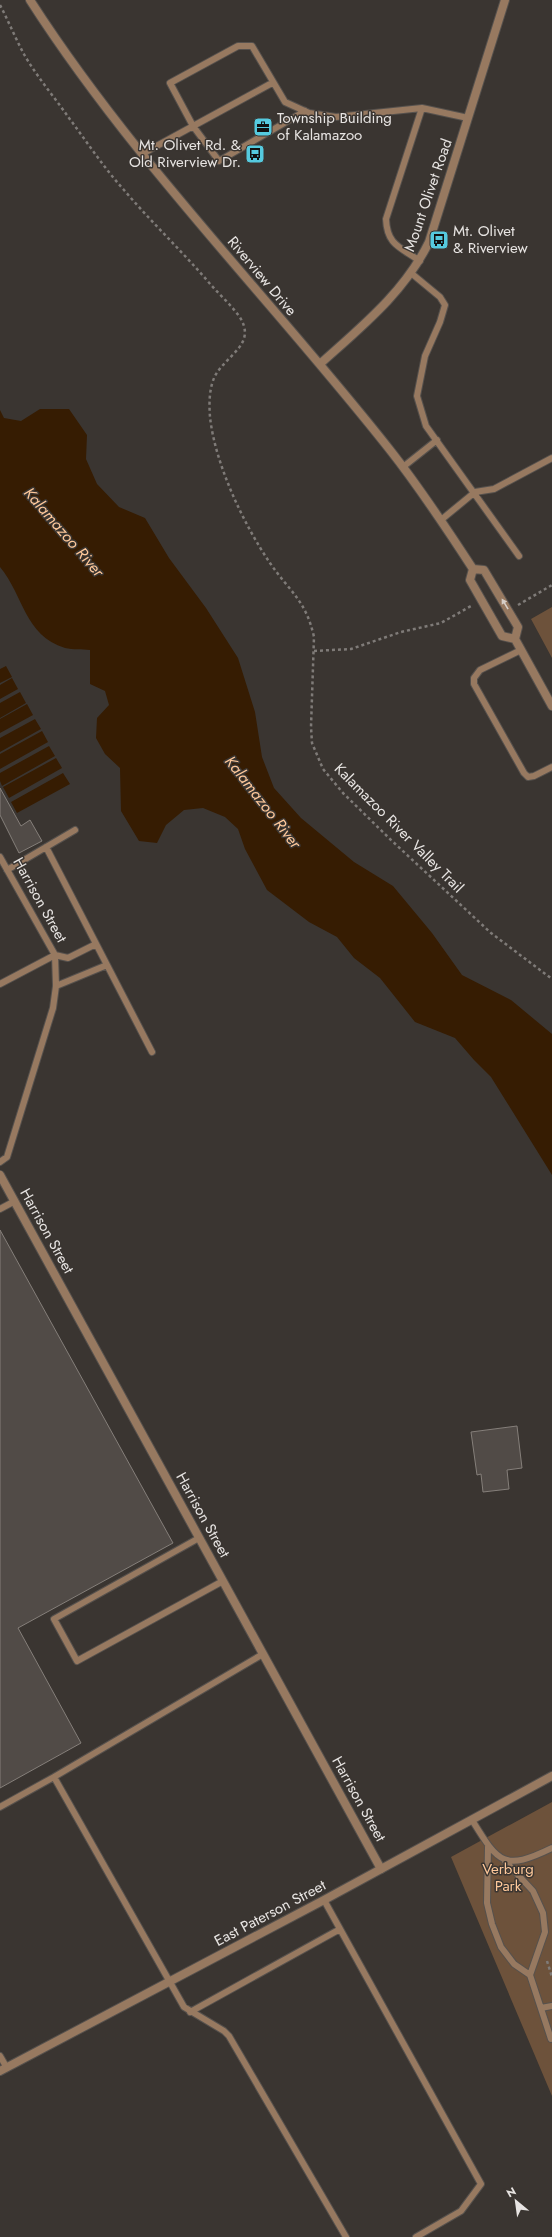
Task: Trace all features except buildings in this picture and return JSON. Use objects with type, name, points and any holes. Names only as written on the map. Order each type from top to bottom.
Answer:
[{"type":"street","name":"Riverview Drive","points":[[30,0],[102,104],[250,285],[320,364],[403,467],[441,520],[473,569],[470,580],[502,636],[515,639]]},
{"type":"street","name":"Mount Olivet Road","points":[[320,364],[386,303],[420,261],[429,242],[505,0]]},
{"type":"street","name":"Riverview Drive","points":[[473,569],[484,570],[518,627],[515,639],[552,706]]},
{"type":"street","name":"Harrison Street","points":[[0,1175],[381,1869]]},
{"type":"street","name":"East Paterson Street","points":[[3,2069],[324,1900],[552,1776]]},
{"type":"lane","points":[[305,111],[219,161],[193,126],[170,83],[238,46],[252,46],[272,83],[285,102],[305,111],[336,117],[422,108],[468,118]]},
{"type":"lane","points":[[142,154],[272,83]]},
{"type":"lane","points":[[420,261],[391,241],[386,232],[386,219],[422,108]]},
{"type":"lane","points":[[411,273],[440,297],[445,305],[440,322],[425,356],[417,396],[426,426],[476,492],[519,556]]},
{"type":"lane","points":[[403,467],[437,440]]},
{"type":"lane","points":[[441,520],[476,492],[494,489],[552,458]]},
{"type":"lane","points":[[521,650],[480,670],[474,678],[474,684],[524,773],[528,777],[534,776],[552,767]]},
{"type":"lane","points":[[7,870],[75,830]]},
{"type":"lane","points":[[46,847],[152,1052]]},
{"type":"lane","name":"Harrison Street","points":[[0,857],[54,955],[56,986],[53,1008],[7,1158],[0,1162]]},
{"type":"lane","points":[[0,984],[54,955],[68,958],[96,944]]},
{"type":"lane","points":[[56,986],[107,965]]},
{"type":"lane","points":[[0,1209],[15,1201]]},
{"type":"lane","points":[[199,1538],[54,1619],[77,1661],[223,1581]]},
{"type":"lane","points":[[0,1807],[54,1777],[263,1654]]},
{"type":"lane","points":[[54,1777],[184,2007],[190,2012],[224,2031],[229,2036],[346,2237]]},
{"type":"lane","points":[[472,1820],[488,1847],[495,1855],[505,1861],[534,1891],[543,1913],[544,1932],[530,1975],[551,2039]]},
{"type":"lane","points":[[488,1847],[487,1903],[492,1924],[501,1947],[514,1964],[530,1975]]},
{"type":"lane","points":[[505,1861],[527,1859],[552,1848]]},
{"type":"lane","points":[[324,1900],[482,2184],[461,2211],[416,2237]]},
{"type":"lane","points":[[190,2012],[340,1929]]},
{"type":"lane","points":[[541,2008],[552,2006]]},
{"type":"lane","points":[[0,2056],[3,2069]]},
{"type":"path","name":"Kalamazoo River Valley Trail","points":[[0,5],[26,58],[105,166],[124,190],[180,248],[233,310],[243,325],[243,343],[220,369],[211,385],[210,415],[212,432],[230,487],[249,529],[272,567],[296,594],[306,610],[314,637],[311,727],[312,743],[317,757],[328,775],[386,835],[491,933],[552,979]]},
{"type":"path","points":[[508,611],[552,585]]},
{"type":"path","points":[[314,651],[351,649],[401,632],[441,623],[481,599]]},
{"type":"green space","points":[[552,607],[552,658],[531,619]]},
{"type":"green space","name":"Verburg Park","points":[[552,1802],[552,2096],[451,1857]]},
{"type":"water","name":"Kalamazoo River","points":[[40,409],[69,409],[87,435],[86,459],[97,484],[119,507],[145,518],[169,558],[206,608],[238,658],[255,712],[262,757],[274,788],[301,818],[354,862],[393,886],[432,933],[462,975],[511,1000],[552,1034],[552,1175],[491,1077],[455,1038],[415,1022],[380,978],[354,958],[337,937],[309,922],[267,890],[245,849],[238,829],[225,817],[203,808],[184,810],[166,825],[157,843],[139,841],[121,811],[120,768],[105,754],[96,738],[97,718],[109,705],[105,691],[90,684],[90,650],[65,648],[51,642],[41,634],[26,614],[15,590],[0,567],[0,410],[4,418],[21,421]]},
{"type":"water","points":[[6,666],[12,677],[0,683],[0,669]]},
{"type":"water","points":[[12,678],[18,689],[0,699],[0,685]]},
{"type":"water","points":[[20,692],[26,703],[0,718],[0,703]]},
{"type":"water","points":[[27,704],[33,715],[0,733],[0,719]]},
{"type":"water","points":[[35,719],[41,729],[0,752],[0,738]]},
{"type":"water","points":[[42,731],[48,742],[0,769],[0,754]]},
{"type":"water","points":[[49,746],[55,756],[2,786],[0,781],[0,773]]},
{"type":"water","points":[[56,758],[62,768],[9,798],[3,787]]},
{"type":"water","points":[[63,773],[70,784],[17,813],[11,802]]},
{"type":"place","name":"Township Building of Kalamazoo","points":[[263,127]]},
{"type":"place","name":"Mt. Olivet Rd. & Old Riverview Dr.","points":[[255,154]]},
{"type":"place","name":"Mt. Olivet & Riverview","points":[[439,240]]}]
